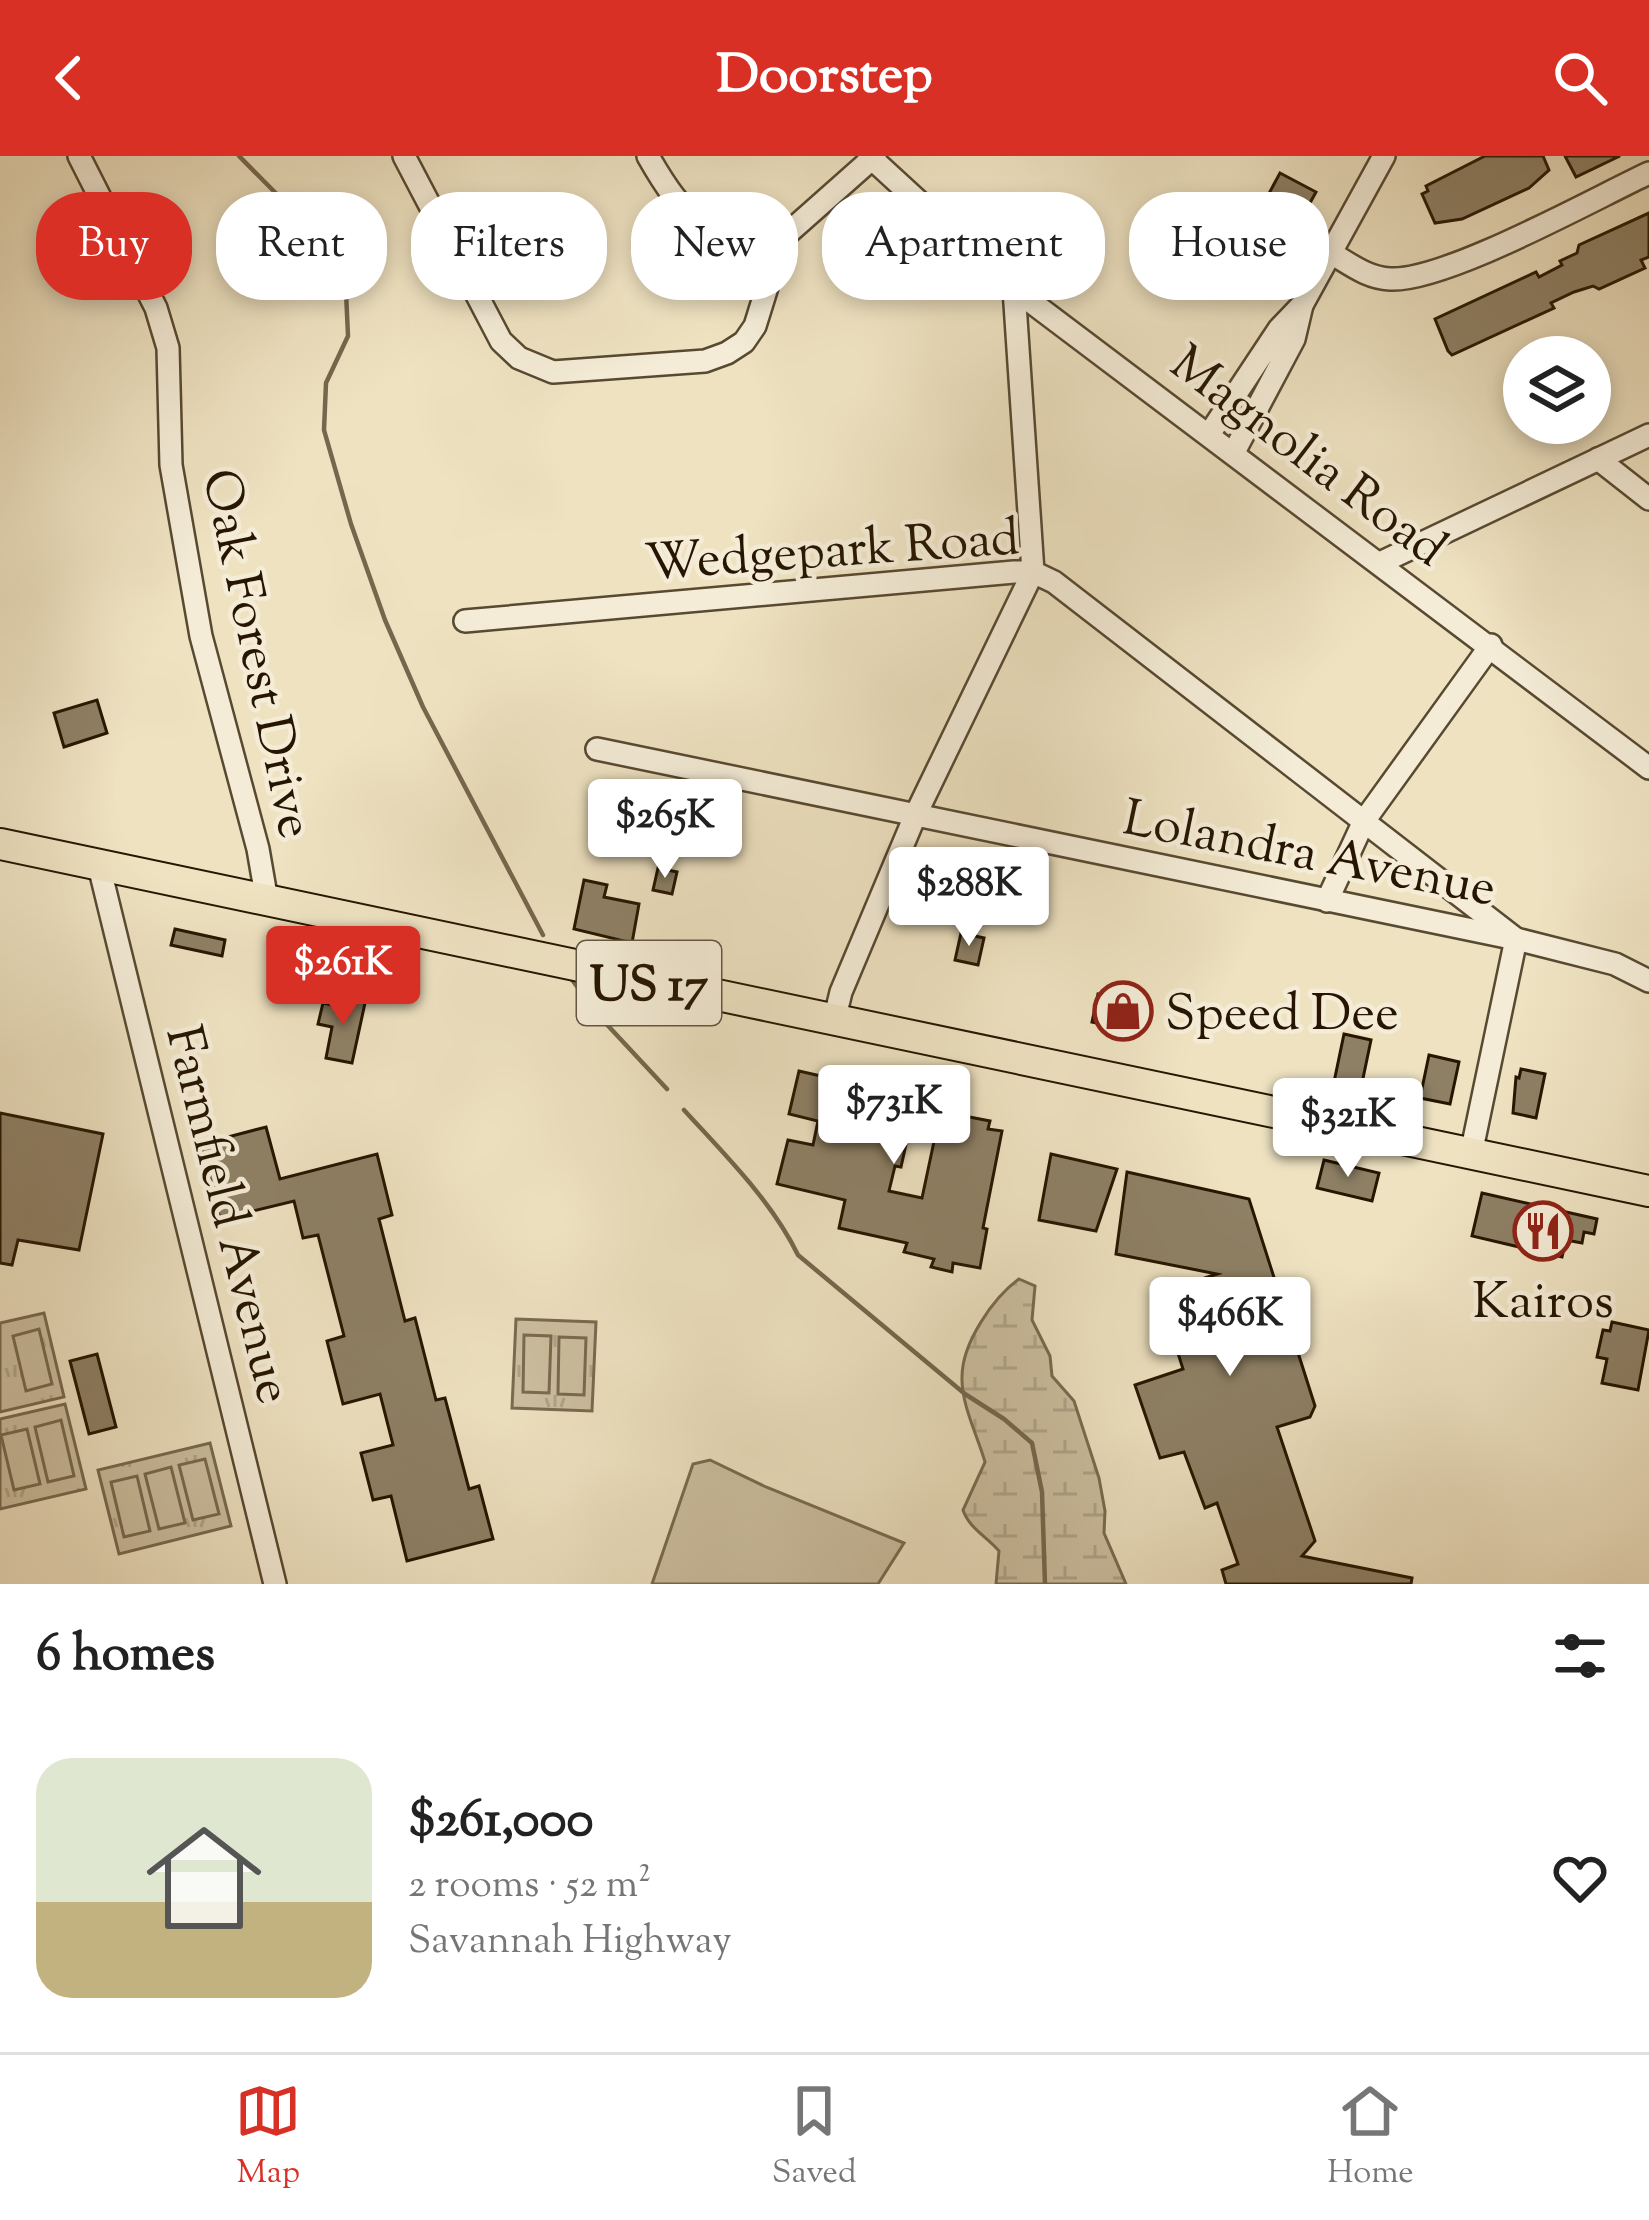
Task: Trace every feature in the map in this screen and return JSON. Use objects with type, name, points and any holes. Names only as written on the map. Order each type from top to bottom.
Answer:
[{"type":"highway","name":"US 17","points":[[0,844],[1649,1191]]},
{"type":"street","name":"Oak Forest Drive","points":[[79,156],[156,308],[168,348],[171,465],[201,636],[258,849],[267,901]]},
{"type":"street","points":[[404,156],[501,341],[519,358],[553,372],[705,361],[744,342],[763,300]]},
{"type":"street","points":[[648,156],[670,192]]},
{"type":"street","points":[[1210,434],[1279,329],[1302,305],[1384,156]]},
{"type":"street","points":[[798,224],[872,157]]},
{"type":"street","name":"Magnolia Road","points":[[872,157],[910,192]]},
{"type":"street","points":[[1331,253],[1377,277],[1438,272],[1649,173]]},
{"type":"street","points":[[834,1021],[841,992],[915,816],[1033,572],[1015,300]]},
{"type":"street","name":"Magnolia Road","points":[[1029,300],[1649,768]]},
{"type":"street","points":[[1234,452],[1294,339],[1302,305]]},
{"type":"street","points":[[1250,373],[1270,385]]},
{"type":"street","points":[[1380,563],[1649,435]]},
{"type":"street","points":[[1598,459],[1649,499]]},
{"type":"street","name":"Wedgepark Road","points":[[465,621],[1033,572],[1054,582],[1516,939]]},
{"type":"street","points":[[1327,902],[1364,820],[1491,645]]},
{"type":"street","name":"Lolandra Avenue","points":[[597,749],[1516,939],[1615,964],[1649,981]]},
{"type":"street","name":"Farmfield Avenue","points":[[99,866],[275,1584]]},
{"type":"street","points":[[1471,1154],[1516,939]]},
{"type":"green space","points":[[1019,1279],[1035,1286],[1032,1320],[1050,1356],[1052,1376],[1074,1401],[1099,1478],[1104,1533],[1126,1584],[996,1584],[999,1551],[963,1510],[985,1462],[964,1398],[963,1364],[981,1322]]},
{"type":"green space","points":[[44,1313],[64,1397],[0,1412],[0,1323]]},
{"type":"green space","points":[[516,1319],[596,1322],[592,1411],[512,1408]]},
{"type":"green space","points":[[39,1329],[52,1384],[26,1391],[13,1336]]},
{"type":"green space","points":[[524,1335],[551,1336],[549,1393],[523,1392]]},
{"type":"green space","points":[[559,1337],[586,1338],[584,1395],[558,1394]]},
{"type":"green space","points":[[65,1404],[86,1489],[0,1509],[0,1419]]},
{"type":"green space","points":[[61,1420],[74,1476],[48,1482],[35,1427]]},
{"type":"green space","points":[[27,1429],[40,1484],[14,1490],[1,1435]]},
{"type":"green space","points":[[210,1443],[231,1526],[119,1554],[98,1470]]},
{"type":"green space","points":[[205,1459],[219,1514],[193,1520],[179,1465]]},
{"type":"green space","points":[[710,1460],[904,1543],[878,1584],[652,1584],[693,1464]]},
{"type":"green space","points":[[171,1467],[185,1523],[159,1529],[145,1474]]},
{"type":"green space","points":[[137,1476],[150,1531],[124,1537],[111,1482]]},
{"type":"building","points":[[1485,156],[1543,156],[1549,170],[1529,188],[1462,219],[1435,223],[1422,194],[1428,191],[1426,186]]},
{"type":"building","points":[[1565,156],[1620,156],[1576,177]]},
{"type":"building","points":[[1280,173],[1316,192],[1270,192]]},
{"type":"building","points":[[1649,213],[1649,257],[1641,260],[1645,268],[1599,289],[1593,286],[1574,292],[1551,303],[1554,308],[1452,355],[1448,351],[1435,319],[1536,272],[1539,277],[1577,253],[1579,245]]},
{"type":"building","points":[[97,700],[107,733],[64,747],[54,713]]},
{"type":"building","points":[[678,798],[703,804],[698,826],[674,821]]},
{"type":"building","points":[[658,868],[677,872],[672,894],[653,890]]},
{"type":"building","points":[[584,880],[607,885],[604,897],[639,904],[632,943],[574,929]]},
{"type":"building","points":[[175,929],[225,940],[222,956],[171,945]]},
{"type":"building","points":[[961,933],[984,938],[978,965],[955,960]]},
{"type":"building","points":[[1098,994],[1146,1003],[1141,1032],[1092,1022]]},
{"type":"building","points":[[338,997],[365,1003],[352,1063],[326,1058],[332,1027],[318,1024],[323,1003],[337,1006]]},
{"type":"building","points":[[1344,1034],[1371,1040],[1361,1088],[1334,1082]]},
{"type":"building","points":[[1429,1055],[1459,1062],[1450,1104],[1420,1098]]},
{"type":"building","points":[[1521,1069],[1545,1074],[1536,1118],[1513,1113]]},
{"type":"building","points":[[799,1071],[877,1089],[880,1072],[920,1081],[901,1167],[895,1166],[889,1191],[922,1198],[939,1118],[953,1121],[954,1114],[990,1121],[988,1129],[1002,1131],[980,1268],[953,1263],[952,1272],[931,1267],[934,1259],[904,1252],[907,1243],[839,1228],[845,1200],[777,1184],[788,1140],[813,1145],[818,1121],[789,1114]]},
{"type":"building","points":[[0,1113],[103,1134],[79,1250],[18,1240],[12,1265],[0,1263]]},
{"type":"building","points":[[266,1127],[280,1179],[377,1154],[392,1215],[379,1219],[405,1321],[415,1318],[436,1400],[445,1398],[469,1489],[479,1486],[493,1539],[407,1561],[391,1496],[373,1500],[361,1453],[393,1445],[380,1394],[343,1404],[327,1341],[344,1336],[318,1235],[303,1238],[294,1201],[220,1219],[201,1144]]},
{"type":"building","points":[[1051,1154],[1117,1169],[1096,1231],[1039,1220]]},
{"type":"building","points":[[1324,1160],[1379,1173],[1372,1201],[1317,1188]]},
{"type":"building","points":[[1127,1172],[1249,1199],[1315,1406],[1310,1417],[1277,1427],[1315,1541],[1302,1556],[1412,1578],[1411,1584],[1226,1584],[1222,1570],[1238,1564],[1217,1503],[1205,1508],[1184,1452],[1160,1458],[1135,1385],[1183,1369],[1159,1293],[1217,1274],[1116,1254]]},
{"type":"building","points":[[1482,1193],[1597,1219],[1594,1234],[1584,1232],[1582,1243],[1566,1240],[1562,1257],[1472,1236]]},
{"type":"building","points":[[1612,1322],[1649,1330],[1638,1390],[1602,1383],[1607,1359],[1597,1357],[1603,1330],[1610,1331]]},
{"type":"building","points":[[97,1354],[116,1427],[89,1434],[70,1361]]},
{"type":"waterway","points":[[239,156],[331,249],[345,270],[348,336],[326,383],[324,430],[351,524],[423,707],[543,935]]},
{"type":"waterway","points":[[570,977],[598,1015],[667,1089]]},
{"type":"waterway","points":[[684,1110],[761,1197],[798,1255],[965,1394],[1032,1443],[1042,1492],[1045,1584]]},
{"type":"place","name":"Speed Dee","points":[[1123,1011]]},
{"type":"place","name":"Kairos","points":[[1543,1231]]}]
